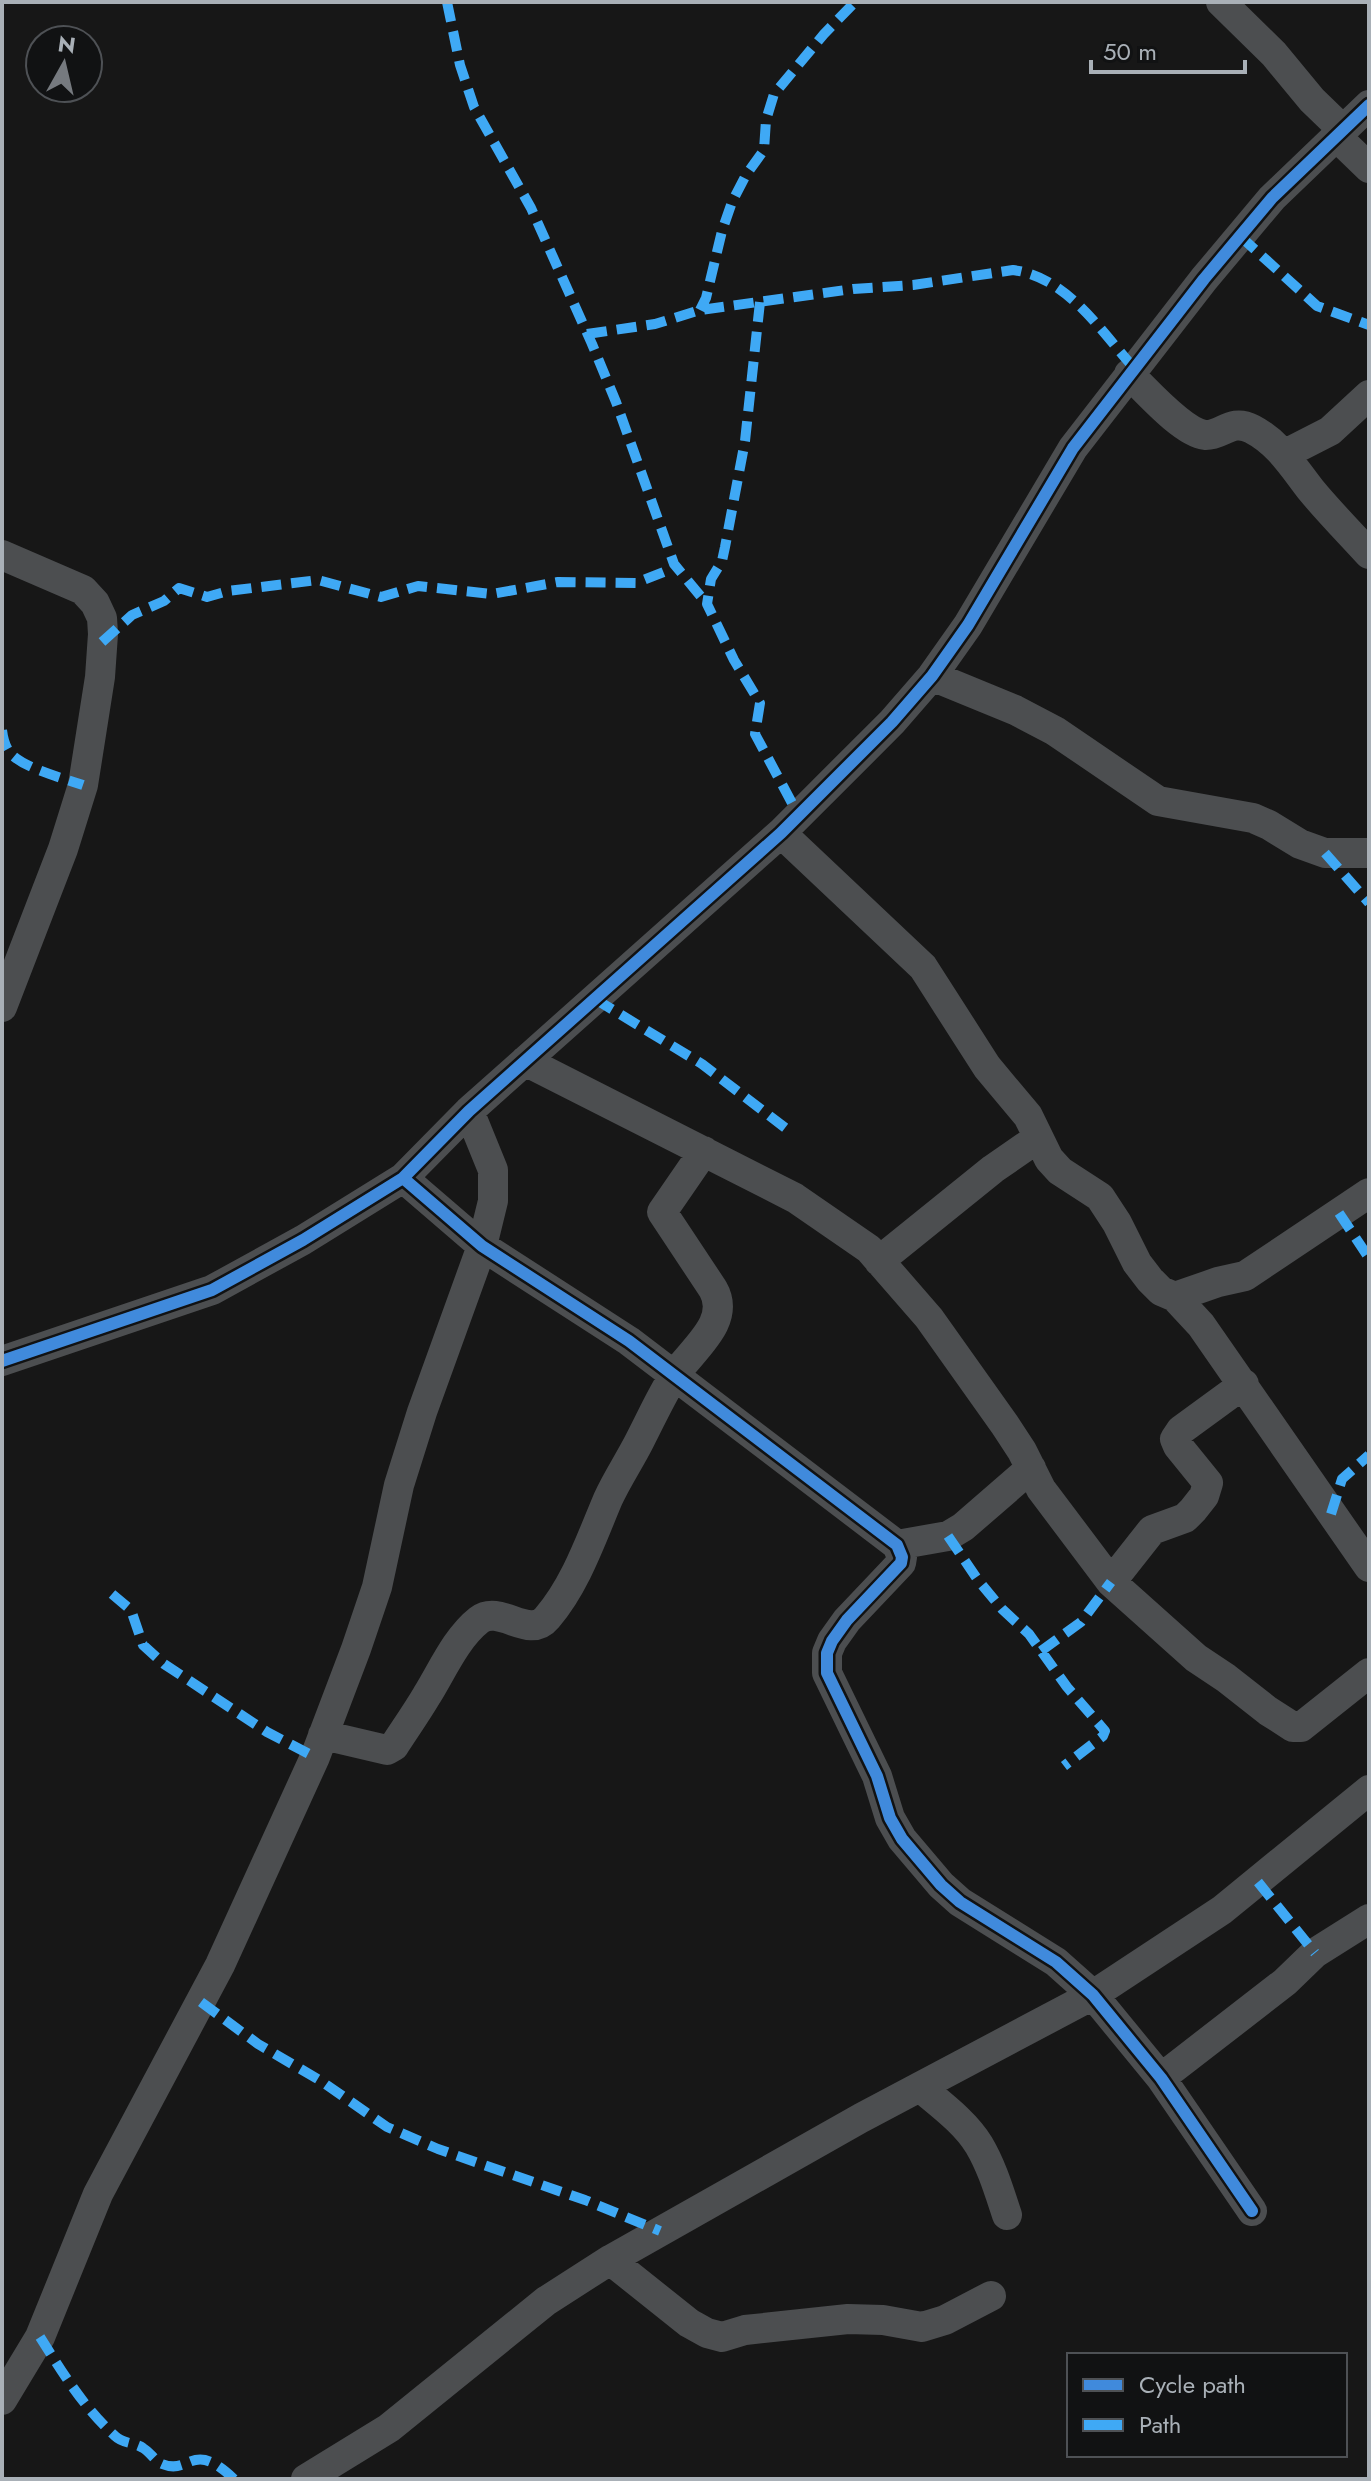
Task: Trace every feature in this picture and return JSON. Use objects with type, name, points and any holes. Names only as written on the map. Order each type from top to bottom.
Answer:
[{"type":"street","points":[[1221,2],[1274,54],[1369,168]]},
{"type":"street","points":[[2,1361],[212,1290],[279,1254],[403,1178],[469,1111],[781,833],[892,722],[932,676],[968,625],[1073,448],[1129,374],[1272,198],[1369,105]]},
{"type":"street","points":[[1129,374],[1195,432],[1207,435],[1226,427],[1248,427],[1264,436],[1285,454],[1369,554]]},
{"type":"street","points":[[1285,454],[1330,431],[1369,395]]},
{"type":"street","points":[[2,555],[83,590],[95,603],[102,618],[103,634],[100,677],[83,785],[63,849],[2,1007]]},
{"type":"street","points":[[932,676],[1015,710],[1055,731],[1158,801],[1253,818],[1300,844],[1325,853],[1369,853]]},
{"type":"street","points":[[781,833],[923,967],[987,1067],[1028,1116],[1049,1159],[1060,1171],[1100,1197],[1137,1263],[1161,1291],[1175,1297],[1201,1325],[1369,1567]]},
{"type":"street","points":[[525,1061],[823,1215],[869,1249],[929,1318],[1005,1425],[1041,1489],[1111,1582],[1184,1649],[1268,1711],[1293,1727],[1301,1727],[1369,1673]]},
{"type":"street","points":[[2,2400],[40,2337],[98,2194],[220,1965],[323,1735],[377,1587],[399,1485],[482,1246],[493,1201],[493,1170],[469,1111]]},
{"type":"street","points":[[879,1261],[993,1169],[1038,1138]]},
{"type":"street","points":[[323,1735],[387,1750],[394,1746],[454,1650],[479,1620],[498,1617],[531,1626],[542,1623],[584,1558],[610,1496],[674,1376],[715,1323],[720,1309],[718,1299],[662,1212],[704,1151]]},
{"type":"street","points":[[403,1178],[482,1246],[629,1341],[897,1545],[901,1563],[847,1620],[827,1653],[827,1673],[877,1776],[890,1818],[902,1839],[941,1885],[960,1902],[1056,1962],[1093,1995],[1161,2078],[1252,2211]]},
{"type":"street","points":[[1175,1297],[1245,1276],[1369,1193]]},
{"type":"street","points":[[1111,1582],[1152,1530],[1185,1518],[1204,1496],[1208,1483],[1175,1439],[1181,1430],[1244,1384]]},
{"type":"street","points":[[897,1545],[948,1536],[963,1527],[1031,1468]]},
{"type":"street","points":[[306,2479],[389,2428],[546,2301],[610,2260],[748,2180],[1093,1995],[1222,1910],[1369,1790]]},
{"type":"street","points":[[1161,2078],[1285,1982],[1315,1953],[1369,1919]]},
{"type":"street","points":[[920,2087],[977,2142],[994,2177],[1007,2215]]},
{"type":"street","points":[[610,2260],[689,2323],[722,2337],[745,2330],[848,2319],[883,2320],[922,2327],[945,2320],[991,2296]]},
{"type":"marked path","points":[[447,2],[460,65],[474,107],[531,208],[592,344],[674,564],[707,604]]},
{"type":"marked path","points":[[700,310],[732,202],[764,150],[766,120],[774,94],[855,2]]},
{"type":"marked path","points":[[1240,236],[1317,306],[1369,325]]},
{"type":"marked path","points":[[587,334],[655,324],[700,310],[1013,270],[1050,283],[1066,294],[1095,322],[1134,368]]},
{"type":"marked path","points":[[760,302],[745,441],[722,561],[711,579],[707,604],[734,660],[760,703],[755,734],[799,816]]},
{"type":"marked path","points":[[102,642],[132,615],[164,601],[179,588],[207,597],[228,591],[318,580],[381,597],[418,586],[492,594],[558,582],[636,583],[676,567]]},
{"type":"marked path","points":[[2,730],[7,748],[18,759],[83,785]]},
{"type":"marked path","points":[[1325,853],[1369,903]]},
{"type":"marked path","points":[[595,999],[702,1064],[788,1130]]},
{"type":"marked path","points":[[1339,1213],[1369,1258]]},
{"type":"marked path","points":[[1331,1514],[1342,1479],[1369,1455]]},
{"type":"marked path","points":[[948,1536],[978,1580],[1002,1609],[1029,1634],[1067,1687],[1105,1731],[1103,1736],[1064,1766]]},
{"type":"marked path","points":[[1041,1651],[1081,1622],[1111,1582]]},
{"type":"marked path","points":[[112,1594],[131,1610],[143,1645],[164,1664],[267,1732],[315,1757]]},
{"type":"marked path","points":[[1258,1882],[1315,1953]]},
{"type":"marked path","points":[[201,2002],[258,2044],[321,2081],[387,2127],[438,2149],[585,2200],[660,2231]]},
{"type":"marked path","points":[[40,2337],[83,2402],[118,2439],[143,2448],[162,2464],[179,2466],[200,2459],[220,2467],[234,2479]]},
{"type":"cycle path","points":[[2,1361],[212,1290],[303,1240],[403,1178],[469,1111],[781,833],[892,722],[932,676],[968,625],[1073,448],[1204,279],[1272,198],[1369,105]]},
{"type":"cycle path","points":[[403,1178],[482,1246],[629,1341],[897,1545],[901,1563],[847,1620],[827,1653],[827,1673],[877,1776],[890,1818],[902,1839],[941,1885],[960,1902],[1056,1962],[1093,1995],[1161,2078],[1252,2211]]}]
